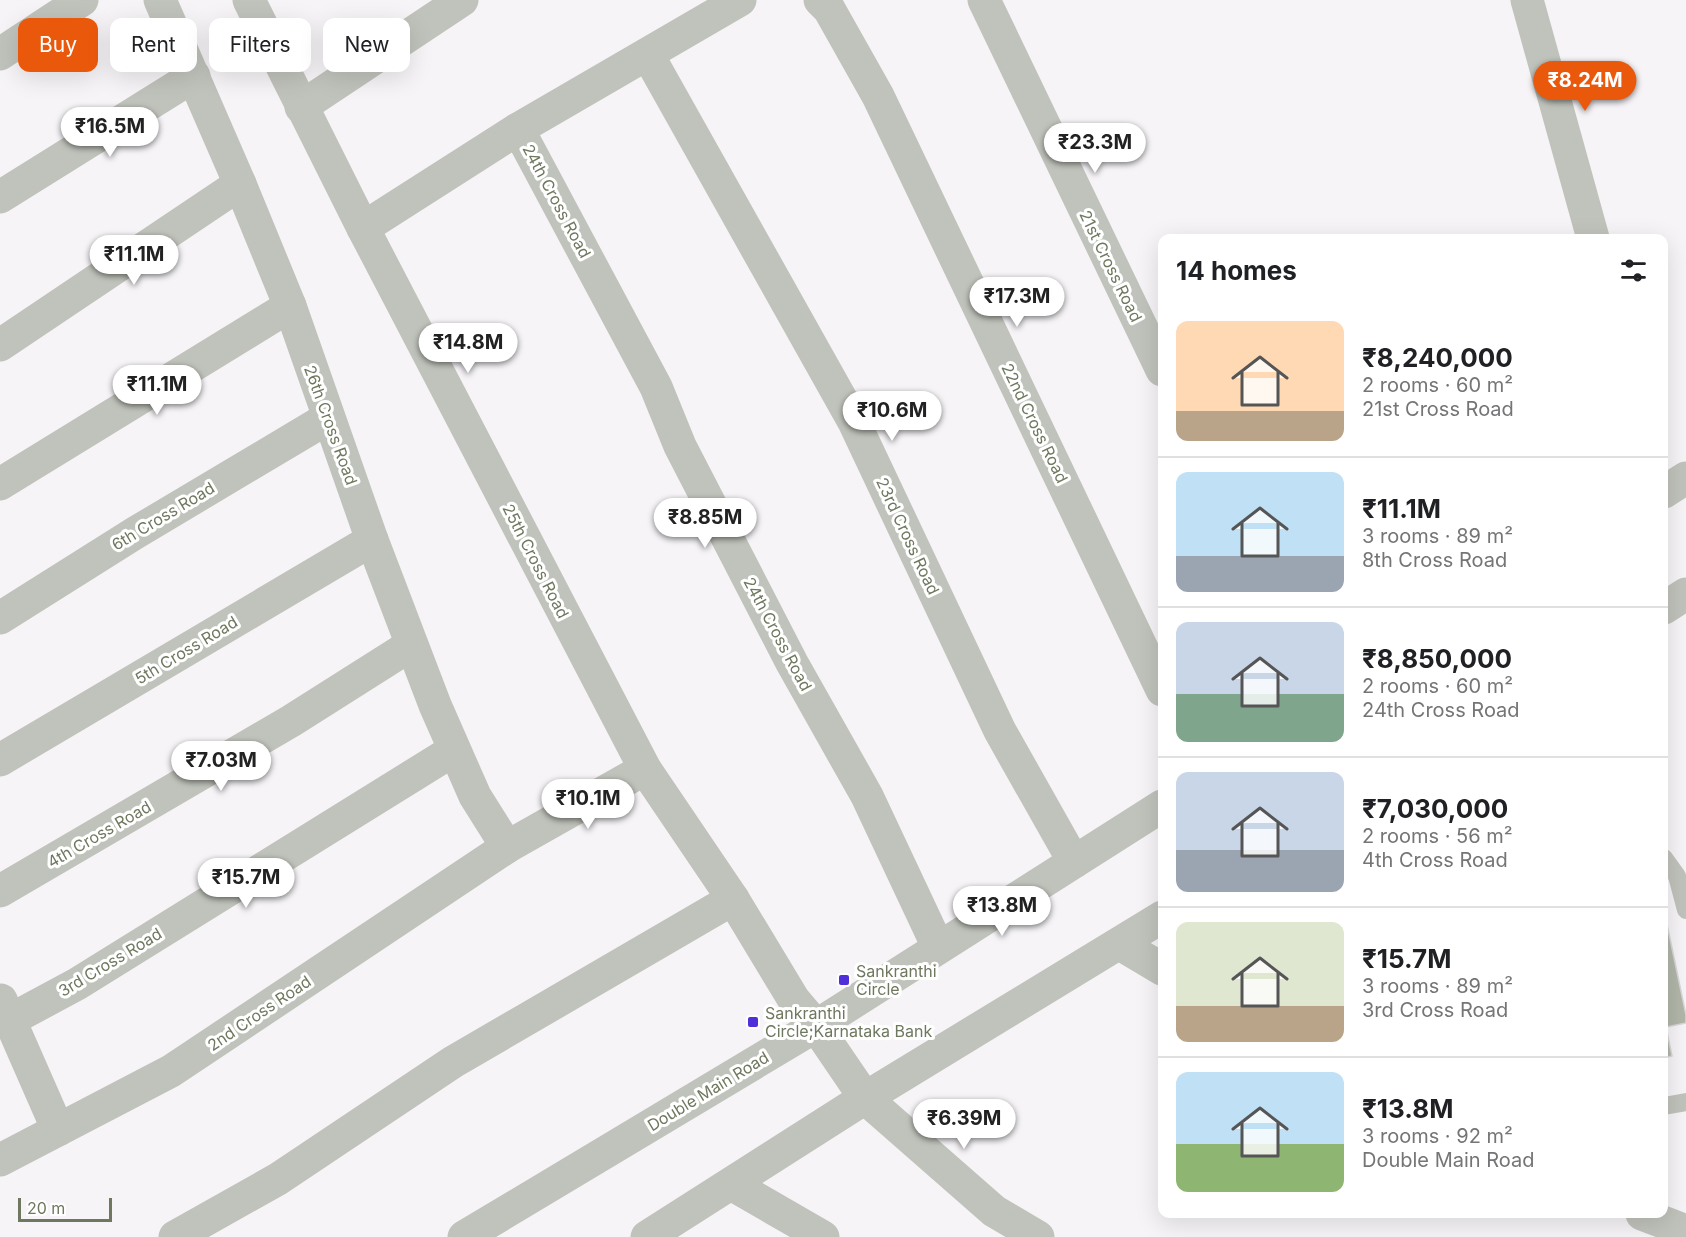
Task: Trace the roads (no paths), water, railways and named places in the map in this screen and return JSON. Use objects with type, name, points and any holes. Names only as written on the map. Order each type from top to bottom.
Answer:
[{"type":"street","points":[[0,54],[82,0]]},
{"type":"street","name":"26th Cross Road","points":[[160,0],[290,306],[328,418],[411,645],[475,796],[507,848]]},
{"type":"street","name":"25th Cross Road","points":[[249,0],[363,228],[645,769],[733,900],[795,1000],[816,1026],[865,1098],[994,1211],[1038,1237]]},
{"type":"street","points":[[301,107],[462,0]]},
{"type":"street","points":[[363,228],[518,129],[740,0]]},
{"type":"street","name":"22nd Cross Road","points":[[820,0],[829,9],[878,96],[1158,682]]},
{"type":"street","name":"21st Cross Road","points":[[984,0],[1158,362]]},
{"type":"street","points":[[1527,0],[1592,234]]},
{"type":"street","name":"23rd Cross Road","points":[[648,55],[854,422],[1000,731],[1074,862]]},
{"type":"street","points":[[0,197],[194,76]]},
{"type":"street","name":"24th Cross Road","points":[[518,129],[657,387],[680,446],[787,653],[867,796],[938,947]]},
{"type":"street","points":[[0,345],[240,184]]},
{"type":"street","points":[[0,484],[290,306]]},
{"type":"street","name":"6th Cross Road","points":[[0,618],[135,532],[328,418]]},
{"type":"street","points":[[1668,489],[1686,478]]},
{"type":"street","name":"5th Cross Road","points":[[0,760],[372,540]]},
{"type":"street","points":[[1668,605],[1686,594]]},
{"type":"street","name":"4th Cross Road","points":[[0,891],[280,727],[411,645]]},
{"type":"street","name":"3rd Cross Road","points":[[5,1010],[77,984],[454,750]]},
{"type":"street","name":"2nd Cross Road","points":[[0,1160],[171,1071],[507,848],[645,769]]},
{"type":"street","name":"Double Main Road","points":[[464,1237],[816,1026],[1158,810]]},
{"type":"street","points":[[175,1237],[278,1179],[453,1062],[733,900]]},
{"type":"street","points":[[647,1237],[865,1098],[1158,920]]},
{"type":"street","points":[[1120,944],[1158,967]]},
{"type":"street","points":[[5,1010],[58,1130]]},
{"type":"street","points":[[731,1184],[823,1237]]},
{"type":"street","points":[[1652,1218],[1686,1231]]},
{"type":"lane","points":[[1668,864],[1677,876],[1686,910]]},
{"type":"lane","points":[[1668,1105],[1686,1102]]},
{"type":"place","name":"Sankranthi Circle","points":[[844,980]]},
{"type":"place","name":"Sankranthi Circle;Karnataka Bank","points":[[753,1022]]}]
